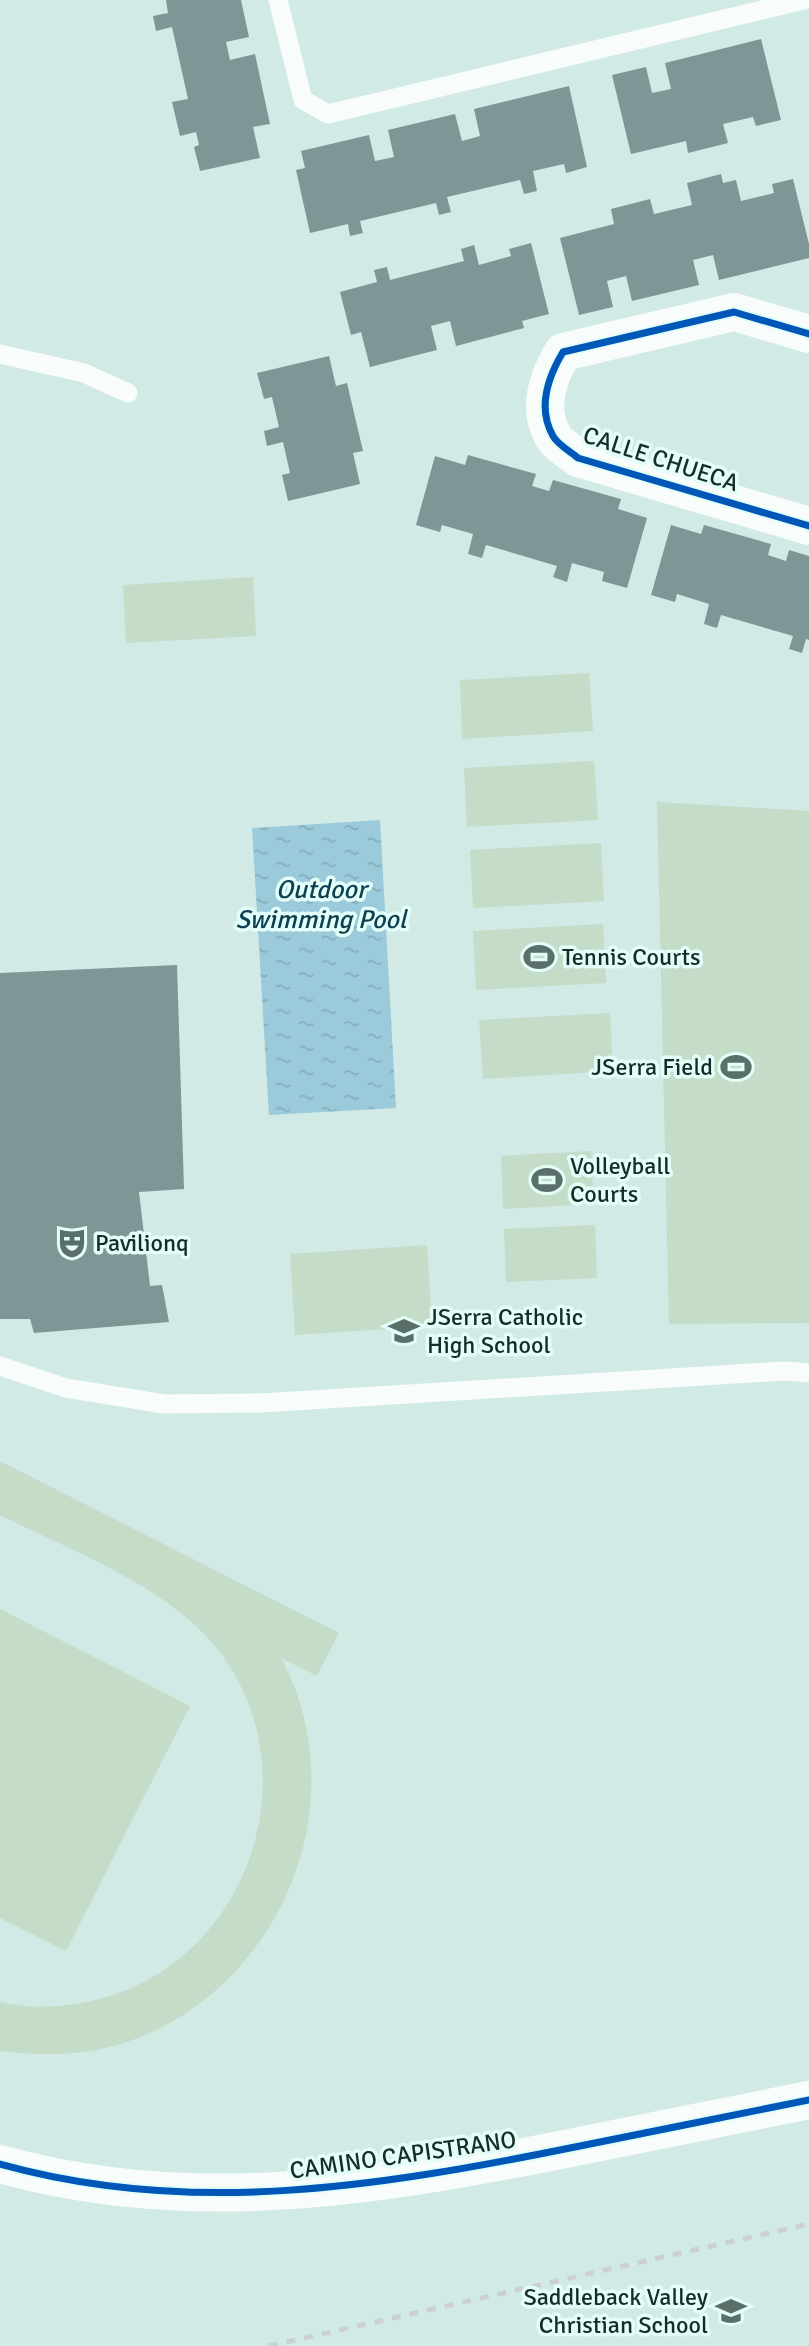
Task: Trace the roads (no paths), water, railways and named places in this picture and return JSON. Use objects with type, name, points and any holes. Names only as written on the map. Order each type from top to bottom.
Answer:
[{"type":"main road","name":"CALLE CHUECA","points":[[809,334],[734,312],[563,352],[549,374],[544,403],[553,438],[578,458],[809,526]]},
{"type":"main road","name":"CAMINO CAPISTRANO","points":[[0,2164],[29,2172],[126,2188],[196,2194],[310,2190],[389,2181],[507,2161],[809,2100]]},
{"type":"lane","points":[[278,0],[303,100],[328,114],[804,0]]},
{"type":"lane","points":[[0,354],[85,373],[128,393]]},
{"type":"lane","points":[[0,1366],[66,1388],[164,1404],[261,1403],[785,1371],[809,1373]]},
{"type":"water","name":"Outdoor Swimming Pool","points":[[380,820],[396,1108],[269,1115],[252,828]]},
{"type":"railway","points":[[269,2346],[809,2224]]},
{"type":"place","name":"Tennis Courts","points":[[539,957]]},
{"type":"place","name":"JSerra Field","points":[[736,1067]]},
{"type":"place","name":"Volleyball Courts","points":[[547,1180]]},
{"type":"place","name":"Pavilionq","points":[[72,1243]]},
{"type":"place","name":"JSerra Catholic High School","points":[[404,1331]]},
{"type":"place","name":"Saddleback Valley Christian School","points":[[731,2311]]}]
